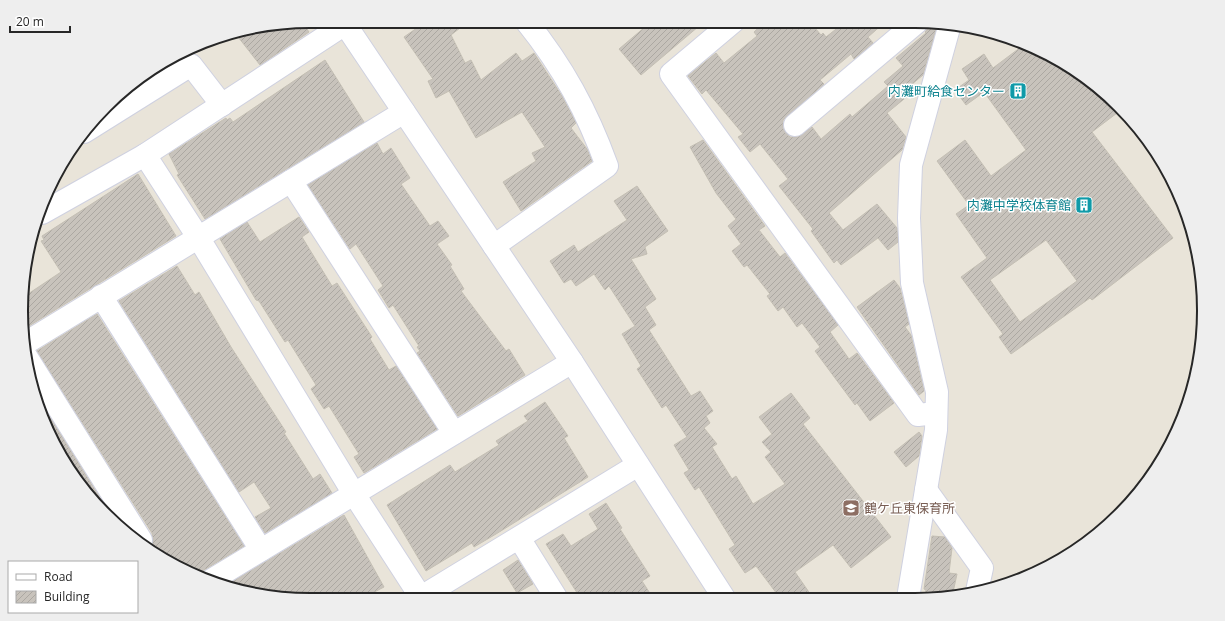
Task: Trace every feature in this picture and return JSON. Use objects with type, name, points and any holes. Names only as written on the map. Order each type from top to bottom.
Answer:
[{"type":"street","points":[[47,209],[145,154],[222,106],[337,28]]},
{"type":"street","points":[[347,28],[572,362],[721,593]]},
{"type":"street","points":[[494,246],[608,166],[595,131],[568,80],[544,42],[532,28]]},
{"type":"street","points":[[726,28],[671,74],[918,415],[936,413]]},
{"type":"street","points":[[796,125],[910,28]]},
{"type":"street","points":[[909,593],[936,430],[937,392],[912,283],[909,218],[911,165],[948,30]]},
{"type":"street","points":[[104,118],[187,60],[222,106]]},
{"type":"street","points":[[30,340],[404,112]]},
{"type":"street","points":[[145,154],[198,237],[354,494],[418,593]]},
{"type":"street","points":[[291,181],[454,433]]},
{"type":"street","points":[[101,296],[261,550]]},
{"type":"street","points":[[216,576],[572,362]]},
{"type":"street","points":[[34,368],[135,532]]},
{"type":"street","points":[[429,593],[638,465]]},
{"type":"street","points":[[926,490],[993,582]]},
{"type":"street","points":[[519,538],[554,593]]},
{"type":"street","points":[[978,586],[982,568]]},
{"type":"building","points":[[306,28],[309,32],[260,65],[239,38],[274,30]]},
{"type":"building","points":[[417,28],[460,28],[451,35],[465,63],[471,60],[481,80],[516,53],[522,61],[534,53],[562,96],[576,123],[571,128],[587,149],[592,161],[521,211],[503,182],[536,161],[532,153],[545,147],[522,112],[476,138],[449,91],[436,98],[428,81],[433,79],[404,37]]},
{"type":"building","points":[[644,28],[697,28],[641,75],[619,49]]},
{"type":"building","points":[[758,28],[815,28],[821,35],[823,33],[826,37],[837,28],[878,28],[868,37],[873,43],[854,59],[851,54],[820,80],[824,84],[783,120],[783,128],[790,137],[798,137],[812,127],[821,139],[850,114],[852,117],[888,86],[884,82],[903,66],[896,58],[926,33],[925,32],[928,29],[936,29],[923,75],[911,85],[915,90],[887,113],[906,137],[902,150],[829,213],[843,230],[877,204],[897,228],[898,242],[888,250],[878,238],[841,265],[837,260],[834,263],[811,231],[813,229],[779,186],[788,179],[760,144],[750,152],[738,137],[743,134],[706,90],[702,94],[688,76],[716,53],[724,63],[757,36],[754,32]]},
{"type":"building","points":[[1019,48],[1056,66],[1101,98],[1116,113],[1092,132],[1173,238],[1092,300],[1090,298],[1011,354],[999,337],[1003,334],[961,277],[987,258],[956,214],[969,205],[937,161],[965,140],[991,176],[1026,150],[984,92],[966,105],[955,90],[969,80],[962,69],[984,54],[993,68]],"holes":[[[1046,240],[1077,281],[1020,322],[990,280]]]},
{"type":"building","points":[[325,60],[364,122],[205,219],[177,175],[179,174],[169,154],[226,118],[227,120],[230,118],[233,122]]},
{"type":"building","points":[[703,140],[765,226],[759,230],[780,257],[785,253],[838,325],[830,332],[849,359],[857,353],[894,403],[870,421],[857,403],[855,405],[815,351],[820,347],[802,323],[797,327],[783,307],[778,311],[767,296],[770,294],[747,265],[744,267],[732,251],[741,244],[728,226],[736,219],[716,193],[690,147]]},
{"type":"building","points":[[377,143],[383,154],[391,148],[410,178],[401,184],[430,226],[438,221],[449,236],[437,244],[452,265],[450,266],[464,289],[461,291],[506,351],[509,349],[525,375],[458,416],[417,353],[420,351],[417,347],[419,346],[393,305],[389,308],[378,290],[383,286],[356,244],[350,249],[308,185]]},
{"type":"building","points":[[138,174],[176,236],[29,326],[29,293],[61,272],[41,241],[44,240],[42,236]]},
{"type":"building","points":[[637,186],[668,231],[645,247],[647,254],[631,259],[656,299],[645,307],[656,325],[649,330],[691,396],[700,391],[713,411],[706,416],[710,423],[704,428],[717,444],[712,447],[732,479],[736,476],[753,504],[785,484],[765,457],[771,452],[762,442],[772,434],[759,417],[791,393],[810,418],[803,424],[891,537],[851,568],[833,545],[795,572],[810,593],[776,593],[756,566],[745,573],[729,549],[735,545],[699,487],[695,490],[684,473],[689,470],[674,445],[687,437],[666,405],[662,408],[637,369],[641,366],[622,334],[635,326],[609,286],[605,290],[594,274],[576,286],[571,279],[564,283],[550,261],[574,245],[578,252],[627,220],[614,201]]},
{"type":"building","points":[[299,217],[309,232],[302,237],[332,286],[337,283],[372,337],[370,339],[389,370],[396,366],[437,429],[364,473],[354,457],[359,454],[329,406],[324,409],[311,389],[316,385],[288,340],[285,342],[259,301],[256,300],[220,239],[247,222],[260,242]]},
{"type":"building","points":[[177,266],[195,295],[199,292],[231,347],[286,432],[284,433],[313,479],[320,474],[332,493],[265,533],[255,517],[271,508],[254,482],[239,492],[119,301]]},
{"type":"building","points":[[894,280],[900,288],[909,324],[905,327],[911,335],[924,391],[919,395],[857,307]]},
{"type":"building","points":[[97,314],[244,546],[203,571],[169,555],[152,544],[152,533],[37,351]]},
{"type":"building","points":[[545,402],[568,436],[564,438],[588,477],[474,547],[472,543],[426,571],[387,505],[450,465],[455,472],[499,445],[496,441],[528,421],[524,416]]},
{"type":"building","points":[[48,414],[102,501],[86,482],[66,452]]},
{"type":"building","points":[[919,432],[922,436],[919,456],[906,467],[894,452]]},
{"type":"building","points":[[606,503],[622,528],[620,529],[650,576],[642,581],[650,593],[577,593],[546,544],[563,534],[571,546],[598,529],[589,514]]},
{"type":"building","points":[[344,515],[384,587],[372,593],[310,593],[274,591],[255,588],[232,582]]},
{"type":"building","points":[[932,536],[945,537],[952,548],[949,573],[957,574],[953,591],[926,592],[926,590],[924,589]]},
{"type":"building","points":[[518,560],[533,584],[517,593],[503,570]]},
{"type":"place","name":"内灘町給食センター","points":[[1018,91]]},
{"type":"place","name":"内灘中学校体育館","points":[[1084,205]]},
{"type":"place","name":"鶴ケ丘東保育所","points":[[851,508]]}]
